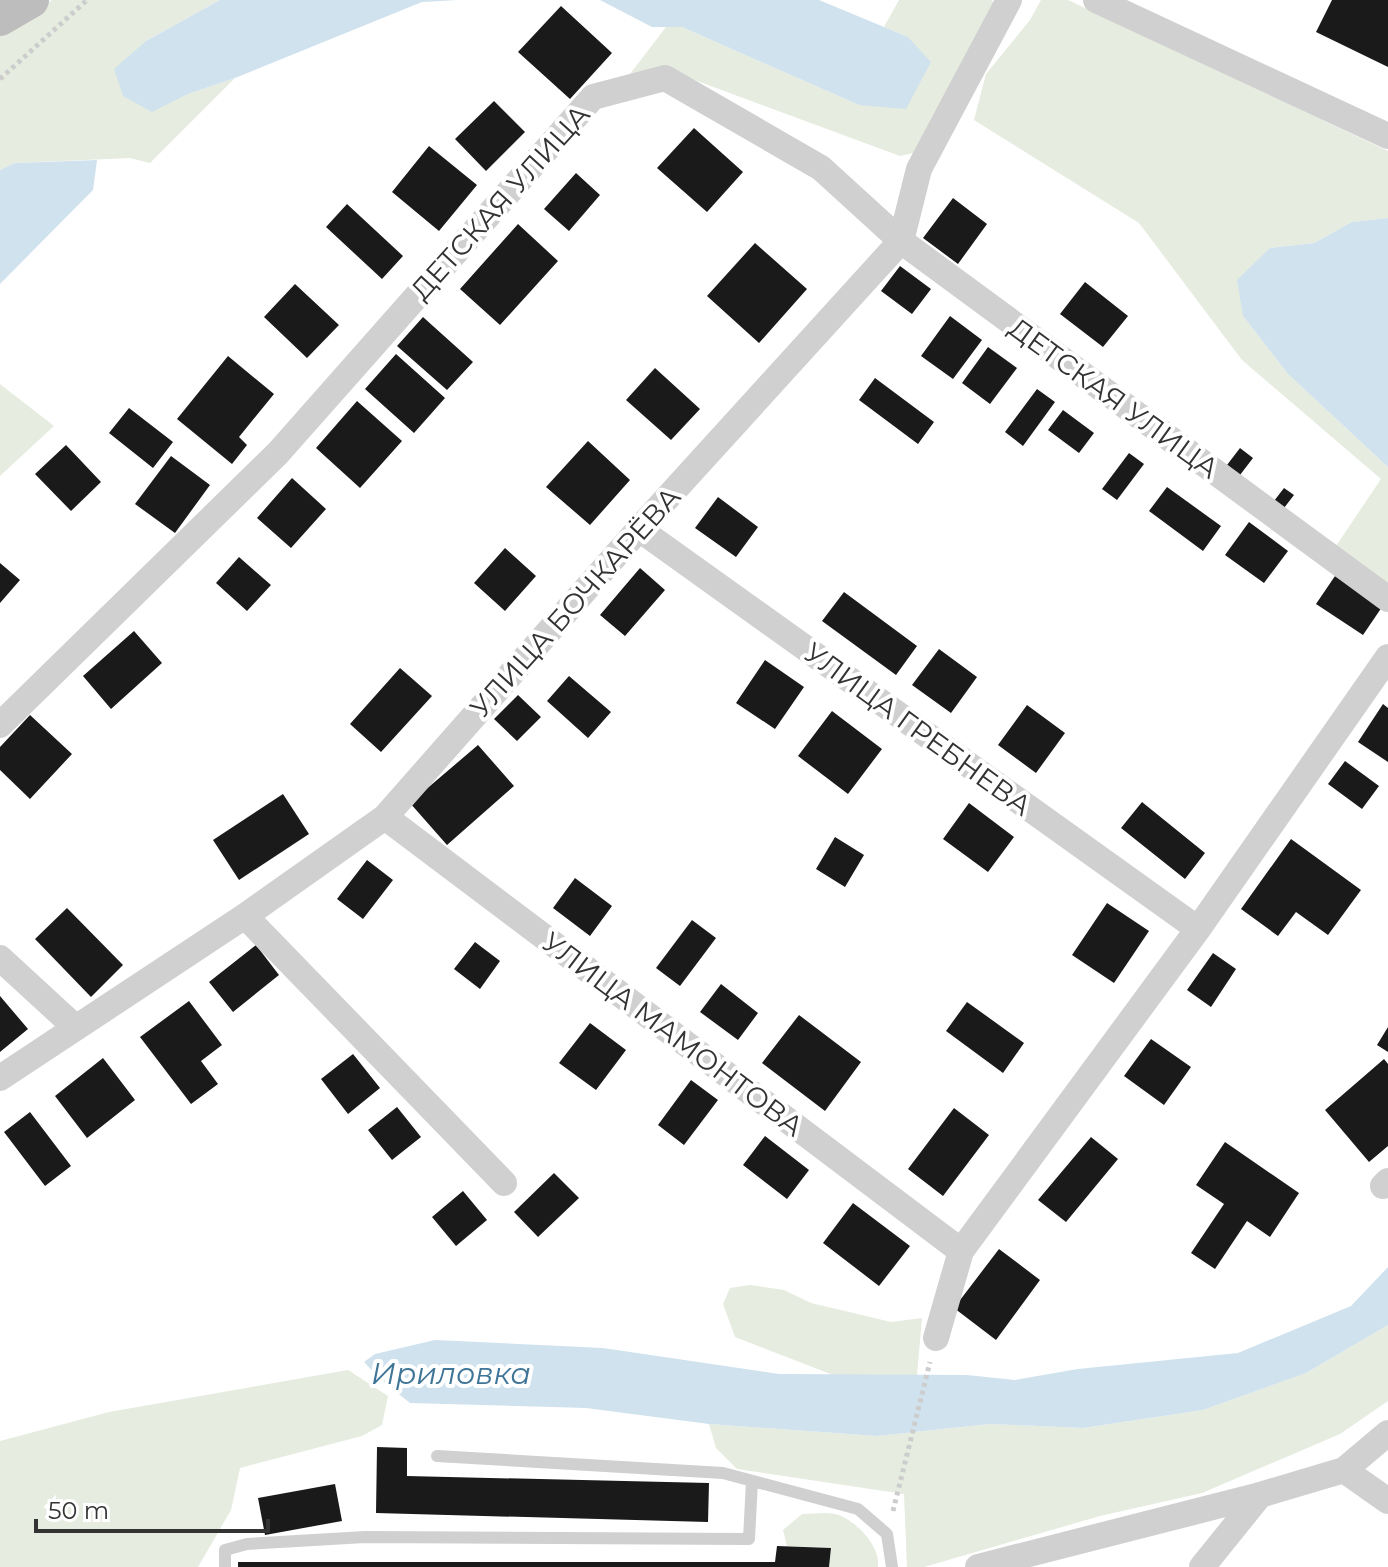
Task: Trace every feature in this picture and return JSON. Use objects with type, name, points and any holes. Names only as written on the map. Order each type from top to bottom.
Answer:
[{"type":"street","points":[[0,18],[31,0]]},
{"type":"street","name":"УЛИЦА БОЧКАРЁВА","points":[[0,1078],[245,916],[385,817],[639,529],[901,241],[919,169],[1009,0]]},
{"type":"street","points":[[1096,0],[1388,136]]},
{"type":"street","name":"ДЕТСКАЯ УЛИЦА","points":[[0,725],[278,453],[593,97],[665,78],[821,168],[901,241],[1388,599]]},
{"type":"street","name":"УЛИЦА ГРЕБНЕВА","points":[[639,529],[1198,929]]},
{"type":"street","points":[[936,1338],[961,1251],[1198,929],[1388,657]]},
{"type":"street","name":"УЛИЦА МАМОНТОВА","points":[[385,817],[961,1251]]},
{"type":"street","points":[[245,916],[504,1183]]},
{"type":"street","points":[[0,958],[75,1027]]},
{"type":"street","points":[[978,1567],[1260,1495],[1344,1470],[1388,1433]]},
{"type":"street","points":[[1344,1470],[1388,1501]]},
{"type":"street","points":[[1202,1567],[1260,1495]]},
{"type":"lane","points":[[437,1456],[723,1473],[858,1509],[887,1534],[892,1567]]},
{"type":"lane","points":[[225,1567],[225,1550],[247,1544],[336,1539],[749,1539],[752,1481]]},
{"type":"path","points":[[0,79],[87,0]]},
{"type":"path","points":[[887,1534],[936,1338]]},
{"type":"shaded area","points":[[52,0],[220,0],[146,41],[152,111],[188,94],[235,78],[150,163],[130,158],[15,163],[0,170],[0,31]]},
{"type":"shaded area","points":[[899,0],[992,0],[995,5],[917,152],[900,156],[673,72],[630,74],[666,27],[682,27],[859,105],[908,37],[884,27]]},
{"type":"shaded area","points":[[1041,0],[1068,0],[1388,151],[1388,218],[1352,222],[1314,243],[1270,248],[1243,316],[1288,374],[1388,467],[1388,585],[1332,552],[1381,479],[1242,360],[1139,223],[974,120],[986,74],[1030,20]]},
{"type":"shaded area","points":[[0,384],[54,426],[0,476]]},
{"type":"shaded area","points":[[750,1285],[784,1290],[811,1303],[891,1322],[922,1318],[917,1375],[833,1375],[735,1337],[723,1304],[730,1288]]},
{"type":"shaded area","points":[[1388,1325],[1388,1401],[1340,1434],[1202,1493],[1100,1516],[924,1567],[907,1567],[904,1494],[737,1469],[716,1448],[709,1424],[877,1436],[990,1424],[1083,1428],[1203,1410],[1306,1373]]},
{"type":"shaded area","points":[[348,1370],[388,1396],[382,1425],[362,1436],[240,1468],[231,1510],[198,1567],[0,1567],[0,1441],[109,1412]]},
{"type":"shaded area","points":[[802,1514],[835,1514],[851,1521],[871,1542],[878,1567],[829,1567],[831,1548],[787,1546],[783,1530]]},
{"type":"water","points":[[220,0],[458,0],[422,2],[188,94],[152,112],[123,96],[114,69],[146,41]]},
{"type":"water","points":[[600,0],[819,0],[908,37],[931,62],[906,109],[859,105],[682,27],[652,27]]},
{"type":"water","points":[[97,160],[93,190],[0,284],[0,170],[15,163]]},
{"type":"water","points":[[1388,218],[1388,467],[1288,374],[1243,316],[1237,280],[1270,248],[1314,243],[1352,222]]},
{"type":"water","name":"Ириловка","points":[[1388,1267],[1388,1325],[1306,1373],[1203,1410],[1083,1428],[990,1424],[877,1436],[709,1424],[586,1408],[410,1403],[364,1362],[375,1354],[435,1340],[603,1348],[779,1374],[967,1375],[1015,1380],[1078,1369],[1238,1353],[1351,1306]]},
{"type":"building","points":[[1332,0],[1388,0],[1388,67],[1316,32]]},
{"type":"building","points":[[561,6],[612,53],[570,99],[518,52]]},
{"type":"building","points":[[494,101],[525,132],[486,171],[455,139]]},
{"type":"building","points":[[694,128],[743,172],[707,212],[657,168]]},
{"type":"building","points":[[429,146],[477,185],[439,231],[392,192]]},
{"type":"building","points":[[576,173],[600,195],[569,231],[544,209]]},
{"type":"building","points":[[953,198],[987,224],[958,264],[923,238]]},
{"type":"building","points":[[347,204],[403,256],[382,279],[326,227]]},
{"type":"building","points":[[518,224],[558,261],[500,325],[460,289]]},
{"type":"building","points":[[755,243],[807,289],[759,343],[707,296]]},
{"type":"building","points":[[900,266],[931,289],[912,314],[881,291]]},
{"type":"building","points":[[1085,282],[1128,316],[1103,347],[1060,314]]},
{"type":"building","points":[[295,284],[339,325],[307,358],[264,317]]},
{"type":"building","points":[[950,316],[982,340],[953,379],[921,356]]},
{"type":"building","points":[[423,317],[473,362],[447,390],[397,346]]},
{"type":"building","points":[[988,347],[1017,368],[990,404],[962,383]]},
{"type":"building","points":[[396,354],[445,398],[414,433],[365,389]]},
{"type":"building","points":[[228,356],[274,394],[239,437],[247,445],[232,464],[177,419]]},
{"type":"building","points":[[655,368],[700,409],[671,440],[626,400]]},
{"type":"building","points":[[875,378],[934,422],[918,444],[859,400]]},
{"type":"building","points":[[1037,389],[1055,402],[1023,446],[1005,432]]},
{"type":"building","points":[[357,401],[402,441],[360,488],[316,448]]},
{"type":"building","points":[[129,408],[173,442],[153,468],[109,433]]},
{"type":"building","points":[[1063,410],[1094,433],[1079,453],[1048,430]]},
{"type":"building","points":[[588,441],[630,480],[590,525],[546,487]]},
{"type":"building","points":[[66,445],[101,482],[71,511],[35,474]]},
{"type":"building","points":[[1240,448],[1253,458],[1240,475],[1227,465]]},
{"type":"building","points":[[1129,453],[1144,464],[1117,500],[1102,489]]},
{"type":"building","points":[[171,456],[210,485],[175,533],[135,504]]},
{"type":"building","points":[[292,478],[326,509],[291,548],[257,518]]},
{"type":"building","points":[[1167,487],[1221,526],[1203,551],[1149,511]]},
{"type":"building","points":[[1284,488],[1294,495],[1284,508],[1274,501]]},
{"type":"building","points":[[718,497],[758,527],[736,557],[695,528]]},
{"type":"building","points":[[1249,522],[1288,551],[1264,583],[1225,555]]},
{"type":"building","points":[[505,548],[536,576],[505,611],[474,583]]},
{"type":"building","points":[[239,557],[271,585],[247,611],[216,583]]},
{"type":"building","points":[[0,563],[20,580],[0,603]]},
{"type":"building","points":[[640,568],[665,590],[625,636],[600,615]]},
{"type":"building","points":[[1335,576],[1382,607],[1363,635],[1316,604]]},
{"type":"building","points":[[844,592],[917,646],[896,675],[822,621]]},
{"type":"building","points":[[134,631],[162,663],[111,709],[83,676]]},
{"type":"building","points":[[939,649],[977,677],[951,713],[912,685]]},
{"type":"building","points":[[765,660],[804,687],[775,729],[736,703]]},
{"type":"building","points":[[400,668],[432,696],[381,752],[350,724]]},
{"type":"building","points":[[569,676],[611,712],[588,738],[547,701]]},
{"type":"building","points":[[518,695],[541,717],[517,741],[494,719]]},
{"type":"building","points":[[1383,704],[1388,708],[1388,762],[1358,742]]},
{"type":"building","points":[[1027,705],[1065,733],[1036,773],[998,745]]},
{"type":"building","points":[[832,711],[882,749],[848,794],[798,756]]},
{"type":"building","points":[[30,715],[72,754],[30,799],[0,770],[0,747]]},
{"type":"building","points":[[478,745],[514,786],[447,845],[410,803]]},
{"type":"building","points":[[1345,761],[1379,786],[1362,809],[1328,784]]},
{"type":"building","points":[[283,794],[309,834],[239,880],[213,840]]},
{"type":"building","points":[[1142,802],[1205,853],[1185,879],[1121,828]]},
{"type":"building","points":[[969,803],[1014,837],[988,872],[943,839]]},
{"type":"building","points":[[835,837],[864,855],[845,887],[816,869]]},
{"type":"building","points":[[1291,839],[1361,890],[1328,935],[1296,912],[1278,936],[1241,909]]},
{"type":"building","points":[[367,860],[393,880],[363,919],[337,899]]},
{"type":"building","points":[[575,878],[612,906],[590,936],[553,908]]},
{"type":"building","points":[[1107,903],[1149,931],[1114,983],[1072,955]]},
{"type":"building","points":[[67,908],[123,965],[91,997],[35,939]]},
{"type":"building","points":[[692,920],[716,938],[680,986],[656,968]]},
{"type":"building","points":[[475,942],[500,961],[480,989],[454,969]]},
{"type":"building","points":[[256,945],[279,975],[233,1012],[209,982]]},
{"type":"building","points":[[1213,953],[1236,969],[1211,1007],[1187,990]]},
{"type":"building","points":[[721,984],[758,1013],[738,1040],[700,1012]]},
{"type":"building","points":[[0,996],[28,1029],[0,1052]]},
{"type":"building","points":[[189,1001],[222,1045],[201,1061],[218,1084],[191,1104],[140,1037]]},
{"type":"building","points":[[967,1002],[1024,1043],[1003,1073],[946,1031]]},
{"type":"building","points":[[799,1015],[861,1062],[825,1111],[762,1063]]},
{"type":"building","points":[[590,1023],[626,1050],[596,1090],[559,1063]]},
{"type":"building","points":[[1388,1027],[1388,1052],[1377,1045]]},
{"type":"building","points":[[1151,1039],[1191,1067],[1164,1105],[1124,1076]]},
{"type":"building","points":[[353,1054],[380,1088],[348,1114],[321,1079]]},
{"type":"building","points":[[103,1058],[135,1100],[87,1138],[55,1096]]},
{"type":"building","points":[[1384,1059],[1388,1064],[1388,1146],[1369,1162],[1325,1110]]},
{"type":"building","points":[[691,1080],[718,1100],[684,1145],[658,1125]]},
{"type":"building","points":[[397,1107],[421,1137],[392,1160],[368,1130]]},
{"type":"building","points":[[954,1108],[989,1135],[943,1196],[908,1169]]},
{"type":"building","points":[[30,1112],[71,1166],[45,1186],[4,1132]]},
{"type":"building","points":[[765,1136],[809,1170],[787,1199],[743,1165]]},
{"type":"building","points":[[1091,1137],[1118,1159],[1066,1222],[1038,1200]]},
{"type":"building","points":[[1225,1142],[1299,1193],[1270,1237],[1247,1221],[1215,1269],[1191,1253],[1224,1204],[1196,1185]]},
{"type":"building","points":[[554,1173],[579,1198],[538,1237],[514,1212]]},
{"type":"building","points":[[463,1191],[487,1220],[456,1246],[432,1217]]},
{"type":"building","points":[[853,1203],[910,1246],[879,1286],[823,1243]]},
{"type":"building","points":[[999,1249],[1040,1280],[996,1340],[954,1308]]},
{"type":"building","points":[[377,1447],[407,1448],[407,1476],[709,1483],[708,1522],[376,1513]]},
{"type":"building","points":[[335,1484],[342,1521],[265,1535],[258,1498]]},
{"type":"building","points":[[777,1546],[831,1548],[829,1567],[238,1567],[238,1562],[775,1562]]}]
